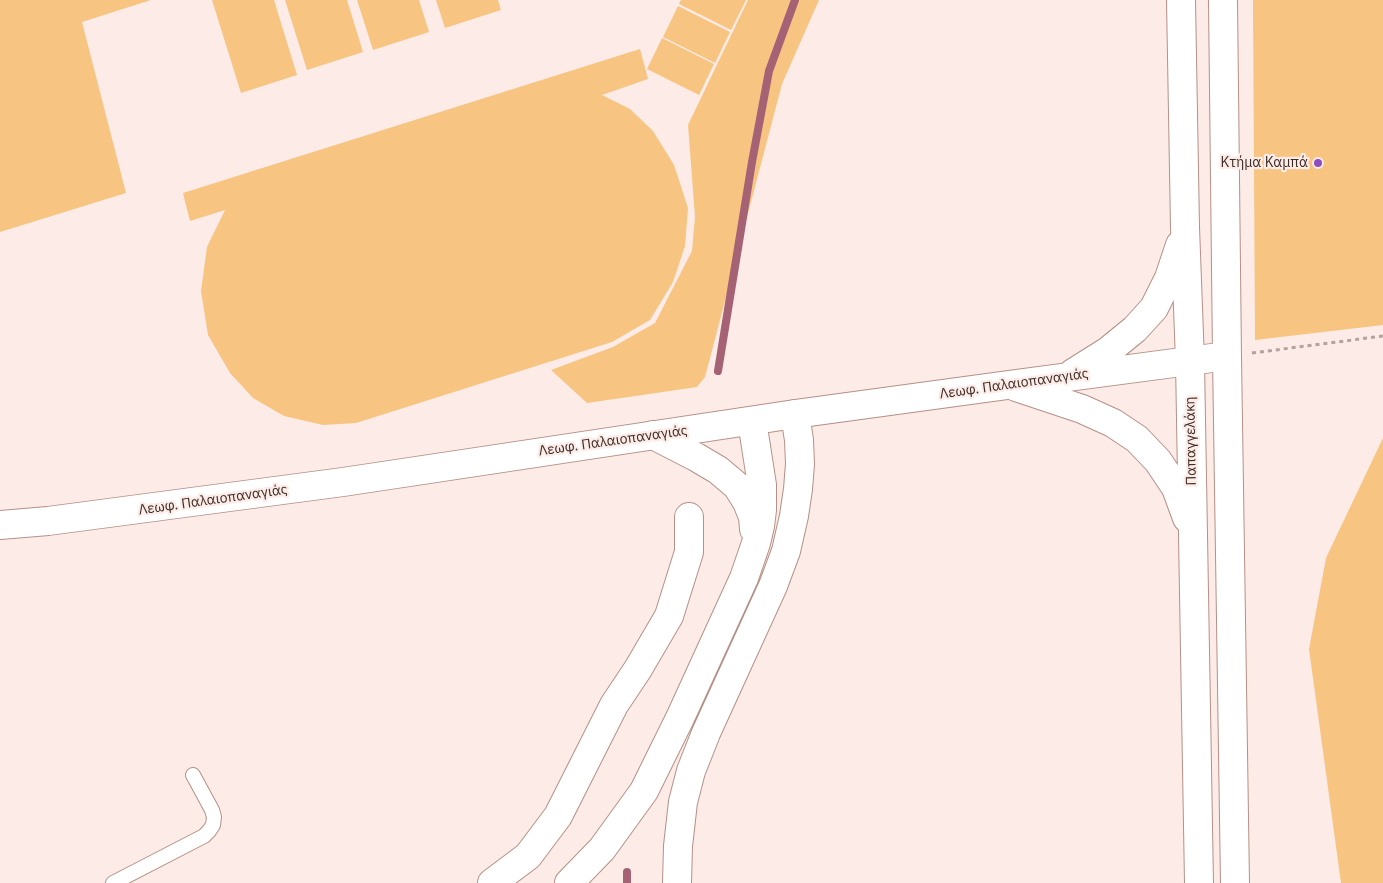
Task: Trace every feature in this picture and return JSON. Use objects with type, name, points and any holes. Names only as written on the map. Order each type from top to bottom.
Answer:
[{"type":"main road","name":"Παπαγγελάκη","points":[[1181,0],[1185,227],[1190,361],[1199,883]]},
{"type":"main road","points":[[1223,0],[1235,883]]},
{"type":"main road","points":[[1066,377],[1108,351],[1135,329],[1154,308],[1169,278],[1185,227]]},
{"type":"main road","name":"Λεωφ. Παλαιοπαναγιάς","points":[[0,525],[66,519],[344,482],[795,414],[1227,356]]},
{"type":"main road","points":[[1008,385],[1082,408],[1113,423],[1137,439],[1158,461],[1176,488],[1193,542]]},
{"type":"main road","points":[[677,883],[678,846],[683,802],[691,771],[706,733],[773,586],[788,542],[794,516],[800,464],[795,414]]},
{"type":"main road","points":[[569,883],[602,849],[644,791],[680,718],[744,578],[756,543],[762,510],[762,485],[752,421]]},
{"type":"main road","points":[[653,435],[696,456],[718,470],[737,486],[747,502],[753,517],[756,543]]},
{"type":"main road","points":[[492,883],[528,856],[558,816],[614,705],[669,616],[688,552],[689,517]]},
{"type":"lane","points":[[113,883],[204,836],[209,831],[213,825],[214,817],[212,810],[193,775]]},
{"type":"path","points":[[1227,356],[1383,336]]},
{"type":"shaded area","points":[[0,0],[151,0],[82,22],[126,193],[0,232]]},
{"type":"shaded area","points":[[212,0],[274,0],[297,75],[241,93]]},
{"type":"shaded area","points":[[285,0],[347,0],[363,52],[307,70]]},
{"type":"shaded area","points":[[357,0],[419,0],[429,32],[373,50]]},
{"type":"shaded area","points":[[436,0],[498,0],[501,10],[445,28]]},
{"type":"shaded area","points":[[681,0],[746,0],[731,30],[679,4]]},
{"type":"shaded area","points":[[748,0],[819,0],[782,84],[705,377],[697,387],[587,403],[551,370],[613,347],[655,323],[692,251],[695,217],[688,125]]},
{"type":"shaded area","name":"Kτήμα Καμπά","points":[[1253,0],[1383,0],[1383,325],[1255,340]]},
{"type":"shaded area","points":[[678,6],[730,32],[715,63],[663,37]]},
{"type":"shaded area","points":[[662,38],[714,64],[699,95],[647,69]]},
{"type":"shaded area","points":[[640,49],[648,79],[602,95],[630,109],[653,131],[674,165],[688,208],[685,246],[673,282],[650,320],[612,342],[356,423],[323,425],[284,416],[253,398],[230,373],[208,335],[201,291],[207,247],[225,210],[190,221],[183,193]]},
{"type":"shaded area","points":[[1383,438],[1383,883],[1341,883],[1309,649],[1326,558]]},
{"type":"waterway","points":[[718,371],[752,162],[769,71],[795,0]]},
{"type":"waterway","points":[[627,872],[627,883]]},
{"type":"place","name":"Kτήμα Καμπά","points":[[1318,163]]}]
